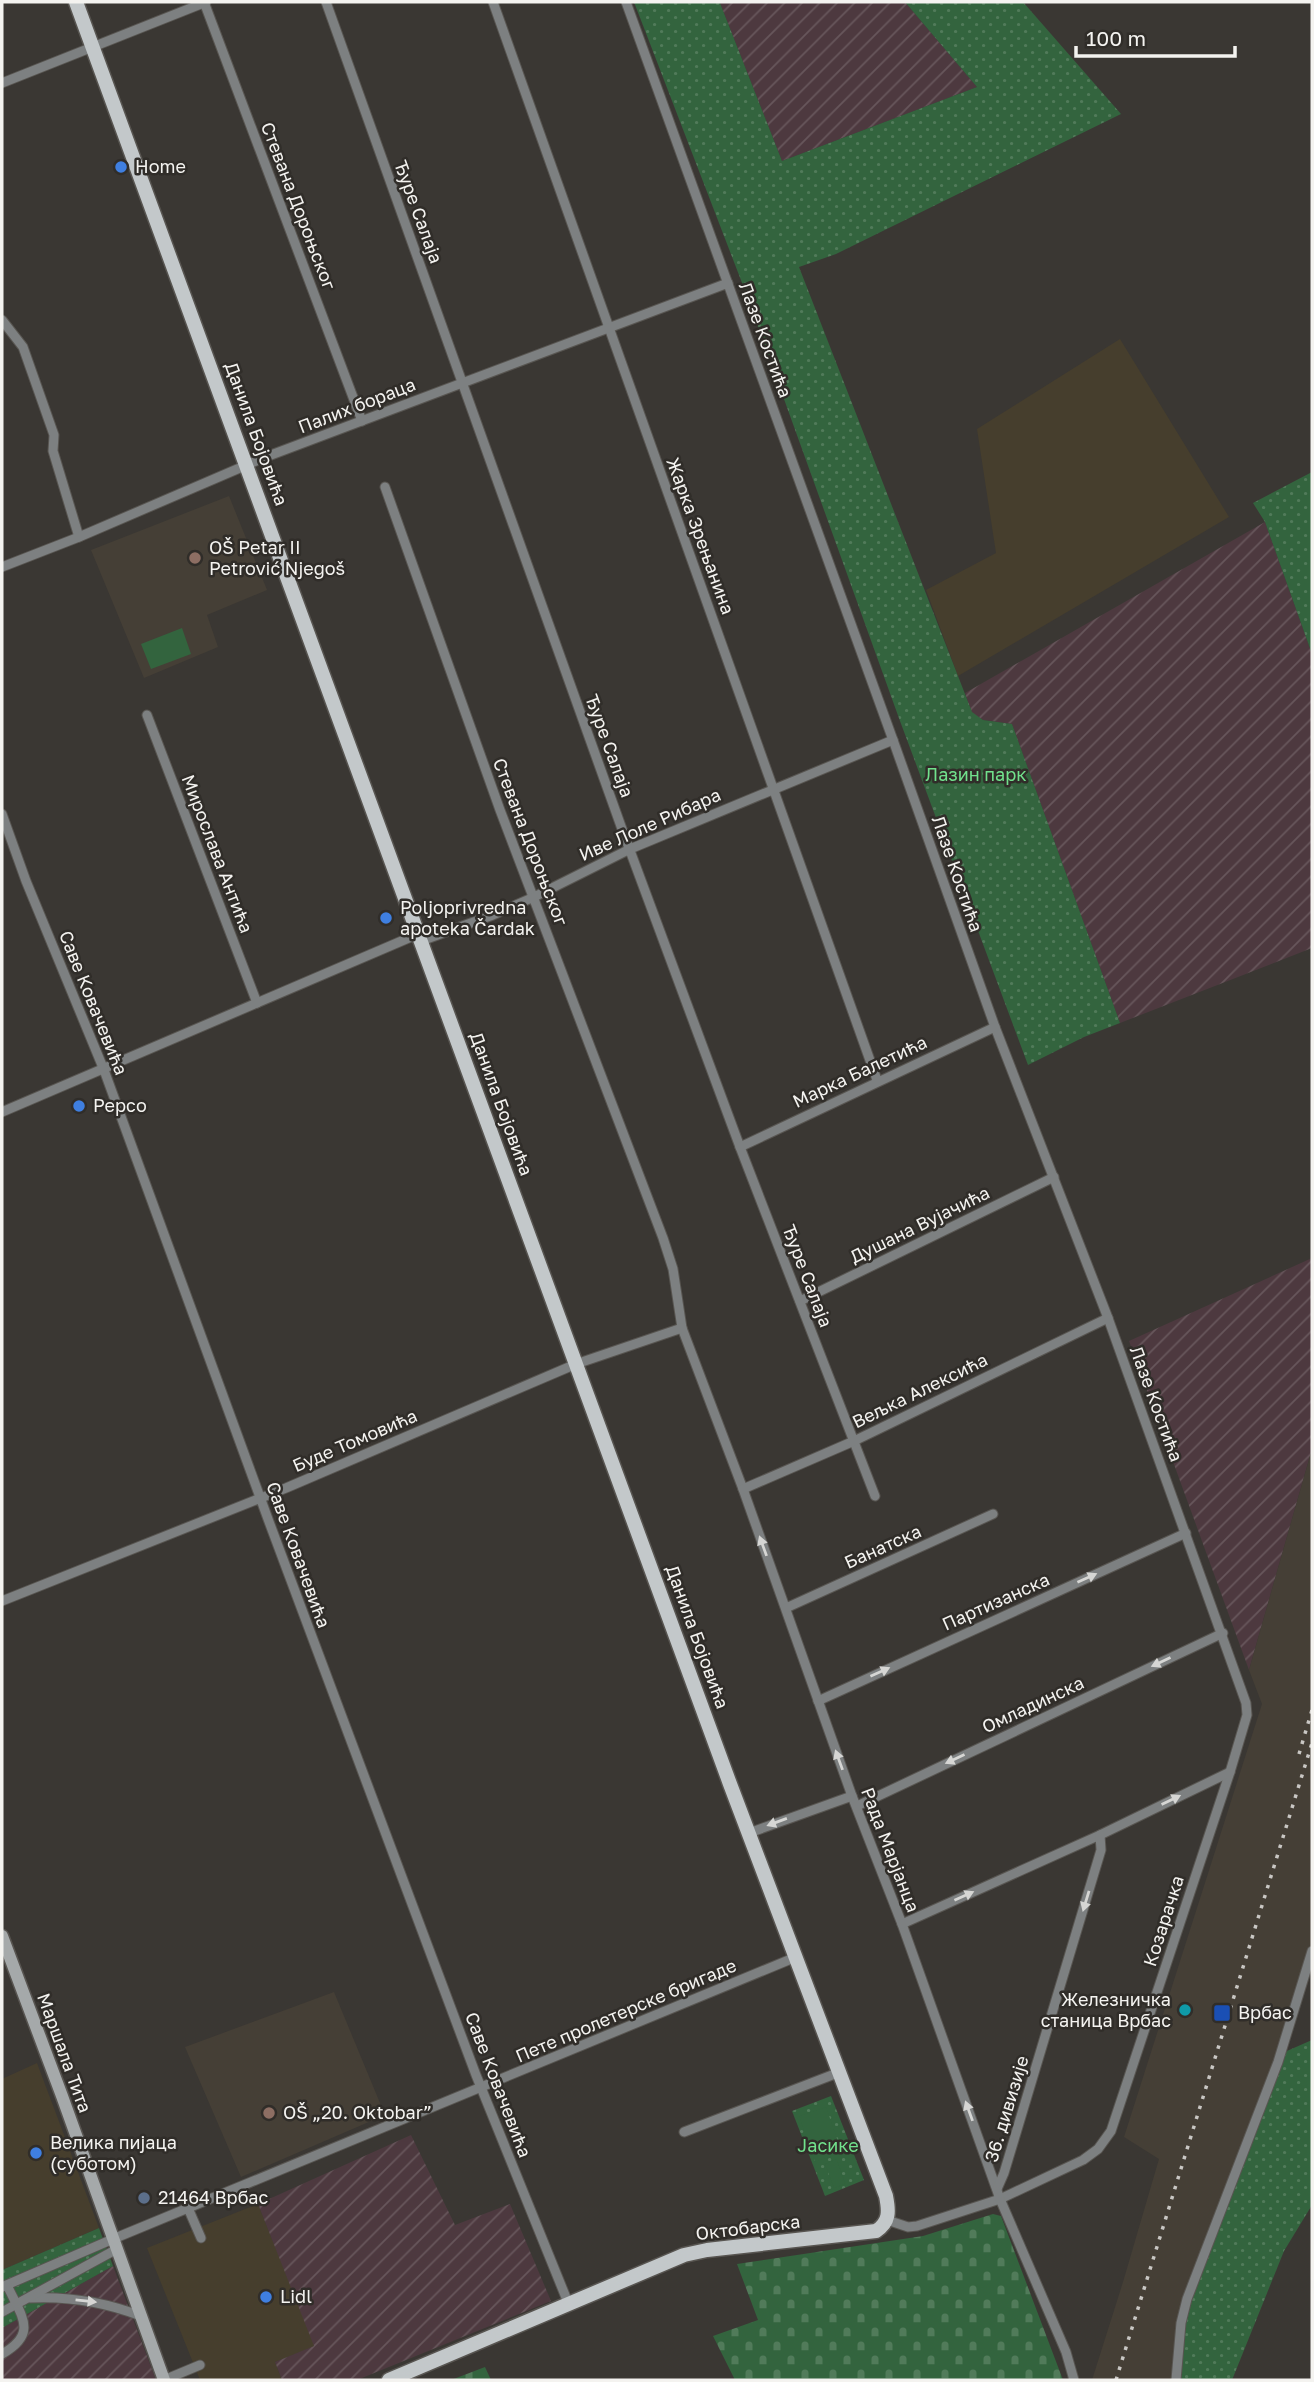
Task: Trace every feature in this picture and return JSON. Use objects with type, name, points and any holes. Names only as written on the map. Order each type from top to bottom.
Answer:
[{"type":"main road","name":"Данила Бојовића","points":[[76,2],[749,1833],[887,2196],[887,2220]]},
{"type":"main road","name":"Октобарска","points":[[389,2380],[684,2255],[707,2250],[867,2233],[876,2231],[887,2220]]},
{"type":"street","points":[[2,83],[205,2]]},
{"type":"street","name":"Стевана Дороњског","points":[[205,2],[362,421]]},
{"type":"street","name":"Ђуре Салаја","points":[[326,2],[630,849],[740,1147],[875,1496]]},
{"type":"street","name":"Жарка Зрењанина","points":[[493,2],[877,1080]]},
{"type":"street","name":"Лазе Костића","points":[[625,2],[995,1027],[1108,1318],[1223,1633],[1244,1692],[1247,1715]]},
{"type":"street","name":"Палих бораца","points":[[2,568],[247,465],[728,283]]},
{"type":"street","points":[[2,320],[23,347],[54,435],[53,451],[79,537]]},
{"type":"street","name":"Стевана Дороњског","points":[[385,486],[500,810],[663,1238],[673,1269],[682,1328]]},
{"type":"street","name":"Мирослава Антића","points":[[148,715],[257,1003]]},
{"type":"street","name":"Иве Лоле Рибара","points":[[2,1112],[257,1003],[419,938],[493,915],[630,849],[893,740]]},
{"type":"street","name":"Саве Ковачевића","points":[[2,814],[26,881],[104,1070],[260,1498],[481,2088],[569,2305]]},
{"type":"street","name":"Марка Балетића","points":[[740,1147],[877,1080],[995,1027]]},
{"type":"street","name":"Душана Вујачића","points":[[800,1301],[1054,1177]]},
{"type":"street","name":"Вељка Алексића","points":[[743,1489],[854,1441],[1108,1318]]},
{"type":"street","name":"Буде Томовића","points":[[2,1601],[260,1498],[576,1364],[682,1328]]},
{"type":"street","name":"Рада Марјанца","points":[[682,1328],[743,1489],[852,1796],[902,1924],[996,2189],[1066,2352],[1074,2380]]},
{"type":"street","name":"Банатска","points":[[786,1608],[993,1514]]},
{"type":"street","name":"Партизанска","points":[[818,1701],[1186,1533]]},
{"type":"street","name":"Омладинска","points":[[857,1806],[1223,1633]]},
{"type":"street","name":"Козарачка","points":[[1000,2199],[1083,2160],[1098,2149],[1111,2131],[1247,1715]]},
{"type":"street","points":[[902,1924],[1100,1835],[1230,1772]]},
{"type":"street","points":[[749,1833],[852,1796]]},
{"type":"street","name":"36. дивизије","points":[[996,2189],[1004,2173],[1101,1850],[1100,1835]]},
{"type":"street","name":"Маршала Тита","points":[[2,1936],[164,2380]]},
{"type":"street","points":[[1175,2380],[1181,2323],[1187,2299],[1278,2062],[1312,1951]]},
{"type":"street","name":"Пете пролетерске бригаде","points":[[4,2286],[115,2244],[188,2208],[796,1957]]},
{"type":"street","points":[[684,2132],[840,2072]]},
{"type":"street","points":[[887,2220],[908,2227],[917,2226],[1000,2199]]},
{"type":"street","points":[[188,2208],[201,2238]]},
{"type":"street","points":[[2,2312],[115,2244]]},
{"type":"street","points":[[2,2354],[14,2347],[23,2336],[25,2325],[4,2286]]},
{"type":"street","points":[[28,2298],[52,2297],[98,2302],[141,2316]]},
{"type":"street","points":[[164,2380],[200,2365]]},
{"type":"shaded area","points":[[905,2],[977,87],[782,161],[720,3]]},
{"type":"shaded area","points":[[1120,339],[1229,517],[958,676],[926,590],[996,553],[977,429]]},
{"type":"shaded area","points":[[229,496],[267,590],[207,615],[218,647],[144,678],[91,550]]},
{"type":"shaded area","points":[[1265,522],[1312,654],[1312,948],[1120,1023],[1012,724],[983,720],[972,713],[965,693]]},
{"type":"shaded area","points":[[1312,1258],[1312,1449],[1249,1670],[1129,1341]]},
{"type":"shaded area","points":[[1312,1449],[1312,1951],[1175,2380],[1092,2380],[1159,2159],[1124,2137],[1262,1704],[1249,1670]]},
{"type":"shaded area","points":[[334,1992],[385,2115],[241,2177],[185,2047]]},
{"type":"shaded area","name":"Велика пијаца (суботом)","points":[[37,2063],[99,2228],[2,2270],[2,2079]]},
{"type":"shaded area","points":[[411,2135],[455,2225],[510,2204],[551,2301],[357,2380],[282,2380],[275,2362],[314,2346],[258,2204]]},
{"type":"shaded area","points":[[258,2204],[315,2346],[275,2362],[282,2380],[200,2380],[147,2248]]},
{"type":"shaded area","points":[[113,2266],[156,2380],[2,2380],[2,2328]]},
{"type":"green space","name":"Лазин парк","points":[[634,2],[724,2],[720,3],[782,161],[977,87],[905,2],[1023,2],[1121,114],[836,254],[799,267],[972,712],[983,720],[1012,724],[1120,1023],[1084,1037],[1028,1065],[900,721],[744,288]]},
{"type":"green space","points":[[1312,472],[1312,654],[1265,522],[1253,503]]},
{"type":"green space","points":[[182,628],[191,654],[151,669],[141,644]]},
{"type":"green space","points":[[1312,2040],[1312,2205],[1284,2251],[1232,2380],[1175,2380],[1181,2323],[1280,2054]]},
{"type":"green space","name":"Јасике","points":[[831,2096],[864,2180],[825,2196],[792,2111]]},
{"type":"green space","points":[[826,2107],[842,2153],[815,2162],[799,2116]]},
{"type":"green space","points":[[837,2159],[845,2184],[834,2188],[825,2164]]},
{"type":"green space","points":[[993,2214],[1001,2216],[1063,2380],[735,2380],[713,2336],[758,2320],[737,2264],[923,2236]]},
{"type":"green space","points":[[99,2228],[113,2266],[2,2328],[2,2270]]},
{"type":"green space","points":[[485,2367],[491,2380],[451,2380]]},
{"type":"railway","points":[[1299,1754],[1312,1710]]},
{"type":"railway","points":[[1116,2380],[1312,1743]]},
{"type":"place","name":"Home","points":[[121,167]]},
{"type":"place","name":"OŠ Petar II Petrović Njegoš","points":[[195,558]]},
{"type":"place","name":"Poljoprivredna apoteka Čardak","points":[[386,918]]},
{"type":"place","name":"Pepco","points":[[79,1106]]},
{"type":"place","name":"Железничка станица Врбас","points":[[1185,2010]]},
{"type":"place","name":"Врбас","points":[[1222,2013]]},
{"type":"place","name":"OŠ „20. Oktobar”","points":[[269,2113]]},
{"type":"place","name":"Велика пијаца (суботом)","points":[[36,2153]]},
{"type":"place","name":"21464 Врбас","points":[[144,2198]]},
{"type":"place","name":"Lidl","points":[[266,2297]]}]
